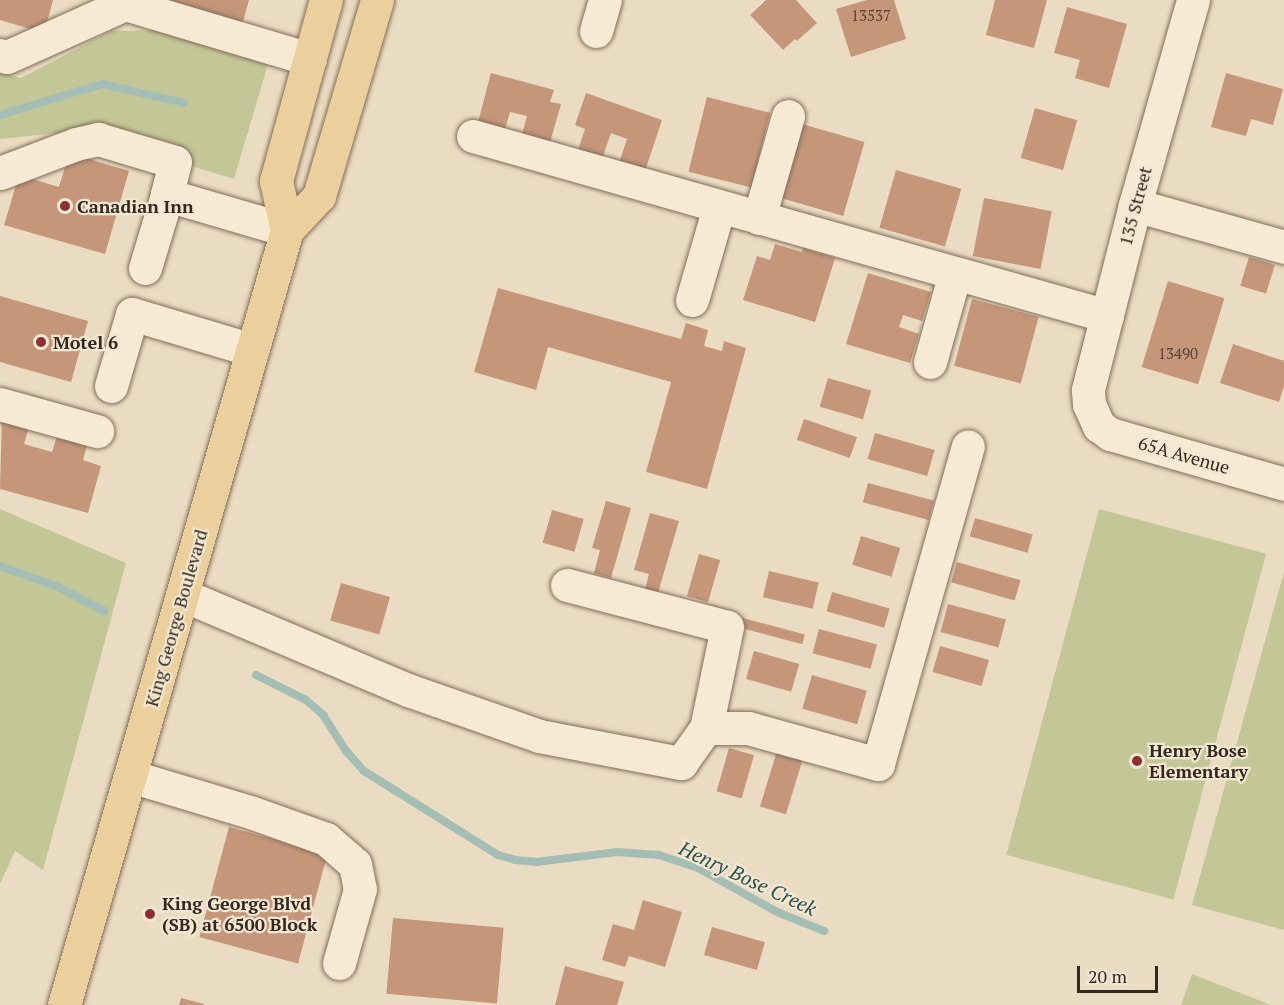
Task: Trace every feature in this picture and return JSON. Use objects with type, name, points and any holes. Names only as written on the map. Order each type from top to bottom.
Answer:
[{"type":"main road","name":"King George Boulevard","points":[[287,230],[276,181],[326,0]]},
{"type":"main road","name":"King George Boulevard","points":[[64,1005],[287,230],[319,196],[377,0]]},
{"type":"street","points":[[596,31],[605,0]]},
{"type":"street","name":"135 Street","points":[[1092,414],[1088,390],[1135,205],[1193,0]]},
{"type":"street","points":[[0,55],[7,57],[122,2],[310,59]]},
{"type":"street","points":[[759,218],[788,116]]},
{"type":"street","points":[[473,136],[1107,316]]},
{"type":"street","points":[[0,173],[76,144],[98,139],[175,162],[145,268]]},
{"type":"street","points":[[167,195],[287,230]]},
{"type":"street","points":[[1135,205],[1284,247]]},
{"type":"street","points":[[692,300],[719,207]]},
{"type":"street","points":[[930,362],[955,273]]},
{"type":"street","points":[[111,386],[132,314],[252,350]]},
{"type":"street","points":[[0,404],[97,431]]},
{"type":"street","name":"65A Avenue","points":[[1092,414],[1099,426],[1110,434],[1284,484]]},
{"type":"street","points":[[706,728],[748,728],[878,764],[968,447]]},
{"type":"street","points":[[183,595],[408,690],[539,736],[681,763],[706,728],[728,627],[567,585]]},
{"type":"street","points":[[130,776],[253,813],[326,839],[355,864],[360,889],[339,963]]},
{"type":"green space","points":[[164,30],[269,61],[234,179],[77,131],[0,139],[0,72],[21,78],[111,31]]},
{"type":"green space","points":[[0,509],[126,563],[43,870],[15,851],[0,884]]},
{"type":"green space","points":[[1099,509],[1266,554],[1173,900],[1006,855]]},
{"type":"green space","points":[[1284,572],[1284,930],[1192,905]]},
{"type":"green space","points":[[1192,974],[1271,1005],[1181,1005]]},
{"type":"building","points":[[0,0],[53,0],[44,33],[0,20]]},
{"type":"building","points":[[170,0],[249,0],[241,29],[168,8]]},
{"type":"building","points":[[766,0],[796,0],[817,23],[783,50],[750,15]]},
{"type":"building","points":[[867,0],[894,0],[906,39],[851,57],[836,9]]},
{"type":"building","points":[[995,0],[1047,0],[1034,48],[986,35]]},
{"type":"building","points":[[1067,7],[1127,24],[1109,88],[1075,78],[1080,60],[1054,53]]},
{"type":"building","points":[[491,73],[554,90],[550,102],[561,104],[549,146],[521,138],[527,116],[510,112],[504,133],[477,126]]},
{"type":"building","points":[[1226,73],[1283,89],[1273,125],[1251,119],[1246,136],[1211,127]]},
{"type":"building","points":[[586,93],[662,120],[645,171],[619,163],[627,139],[611,133],[602,159],[578,150],[585,129],[575,125]]},
{"type":"building","points":[[707,97],[770,113],[751,187],[688,172]]},
{"type":"building","points":[[1035,108],[1077,120],[1063,170],[1021,158]]},
{"type":"building","points":[[802,124],[864,142],[843,216],[781,198]]},
{"type":"building","name":"Canadian Inn","points":[[69,153],[129,171],[105,254],[4,225],[19,175],[59,187]]},
{"type":"building","points":[[896,170],[961,189],[945,246],[879,228]]},
{"type":"building","points":[[984,198],[1052,211],[1040,269],[973,256]]},
{"type":"building","points":[[775,244],[802,252],[803,248],[835,258],[815,322],[743,300],[757,256],[770,260]]},
{"type":"building","points":[[1249,257],[1275,265],[1266,294],[1240,286]]},
{"type":"building","points":[[868,273],[931,292],[922,321],[903,315],[899,327],[919,334],[910,363],[846,344]]},
{"type":"building","points":[[1168,281],[1224,298],[1198,384],[1142,367]]},
{"type":"building","points":[[498,288],[681,339],[686,323],[708,330],[704,346],[722,351],[724,341],[746,348],[707,489],[646,472],[671,382],[548,347],[536,390],[474,372]]},
{"type":"building","name":"Motel 6","points":[[0,296],[88,321],[71,382],[0,362]]},
{"type":"building","points":[[972,299],[1039,317],[1021,384],[954,366]]},
{"type":"building","points":[[1233,344],[1284,361],[1284,386],[1279,402],[1220,383]]},
{"type":"building","points":[[828,378],[871,390],[863,419],[820,407]]},
{"type":"building","points":[[2,416],[30,423],[24,444],[52,452],[59,430],[89,438],[83,460],[101,466],[88,513],[0,489]]},
{"type":"building","points":[[804,419],[857,437],[850,458],[797,440]]},
{"type":"building","points":[[875,433],[935,450],[927,476],[868,459]]},
{"type":"building","points":[[868,483],[934,501],[929,520],[863,502]]},
{"type":"building","points":[[606,501],[631,508],[611,578],[594,573],[600,550],[592,548]]},
{"type":"building","points":[[552,510],[584,519],[574,552],[543,543]]},
{"type":"building","points":[[650,513],[679,521],[658,593],[645,589],[649,574],[634,570]]},
{"type":"building","points":[[975,518],[1033,535],[1027,553],[970,536]]},
{"type":"building","points":[[861,536],[900,548],[891,577],[852,565]]},
{"type":"building","points":[[699,554],[720,560],[708,602],[687,596]]},
{"type":"building","points":[[957,562],[1020,580],[1015,600],[951,582]]},
{"type":"building","points":[[769,571],[819,582],[813,609],[763,597]]},
{"type":"building","points":[[341,583],[390,597],[379,635],[330,620]]},
{"type":"building","points":[[832,592],[890,609],[884,628],[826,611]]},
{"type":"building","points":[[948,604],[1006,620],[998,648],[940,632]]},
{"type":"building","points":[[743,618],[805,635],[802,644],[740,628]]},
{"type":"building","points":[[819,629],[877,645],[870,669],[813,653]]},
{"type":"building","points":[[940,646],[989,660],[982,686],[933,672]]},
{"type":"building","points":[[754,651],[799,664],[791,692],[746,679]]},
{"type":"building","points":[[812,675],[867,691],[857,724],[802,709]]},
{"type":"building","points":[[729,748],[754,755],[742,798],[717,791]]},
{"type":"building","points":[[777,751],[803,759],[786,814],[760,806]]},
{"type":"building","points":[[229,827],[328,853],[298,964],[199,937]]},
{"type":"building","points":[[643,900],[682,912],[665,967],[629,956],[625,967],[602,960],[613,924],[634,930]]},
{"type":"building","points":[[393,918],[504,928],[497,1003],[386,994]]},
{"type":"building","points":[[712,927],[765,942],[757,970],[704,955]]},
{"type":"building","points":[[565,966],[624,982],[617,1005],[555,1005]]},
{"type":"building","points":[[181,998],[204,1004],[204,1005],[179,1005]]},
{"type":"waterway","points":[[0,115],[103,84],[184,103]]},
{"type":"waterway","name":"Henry Bose Creek","points":[[0,566],[60,588],[104,611]]},
{"type":"waterway","name":"Henry Bose Creek","points":[[256,675],[306,700],[323,715],[346,751],[364,771],[498,855],[515,860],[536,862],[617,852],[659,855],[698,868],[777,912],[824,931]]},
{"type":"place","name":"Canadian Inn","points":[[65,206]]},
{"type":"place","name":"Motel 6","points":[[41,342]]},
{"type":"place","name":"Henry Bose Elementary","points":[[1137,761]]},
{"type":"place","name":"King George Blvd (SB) at 6500 Block","points":[[150,914]]}]
